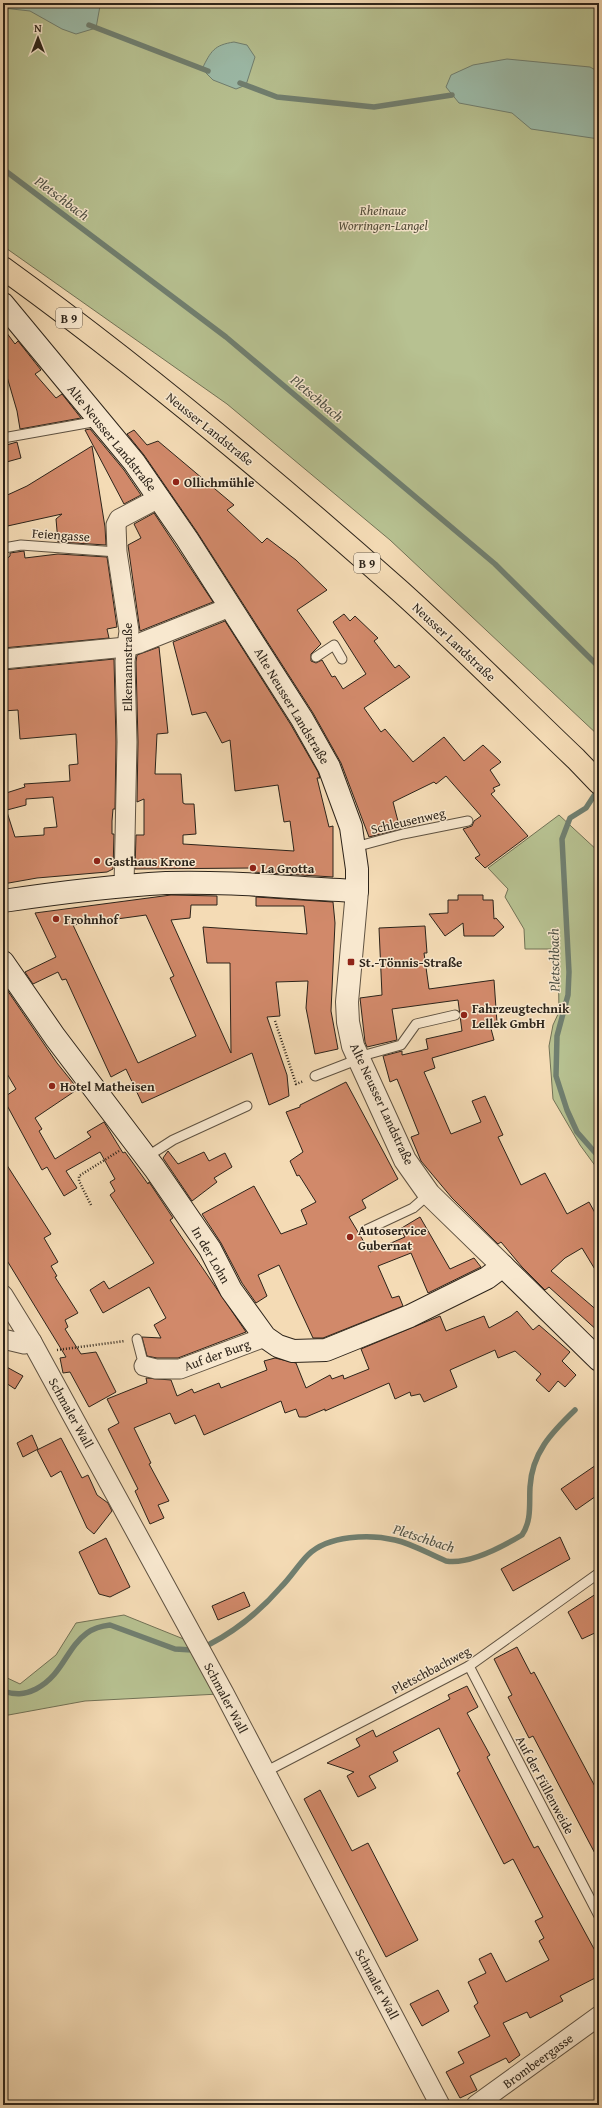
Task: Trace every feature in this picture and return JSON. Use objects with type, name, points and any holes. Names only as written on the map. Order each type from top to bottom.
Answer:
[{"type":"main road","name":"Neusser Landstraße","points":[[3,268],[121,358],[254,465],[401,592],[576,758],[599,783]]},
{"type":"main road","name":"Alte Neusser Landstraße","points":[[3,305],[134,462],[230,607],[284,680],[329,767],[351,827],[355,847],[357,891],[347,1002],[348,1022],[353,1046],[405,1160],[429,1194],[599,1360]]},
{"type":"main road","points":[[3,901],[124,886],[213,883],[357,891]]},
{"type":"main road","name":"In der Lohn","points":[[3,962],[55,1037],[140,1150],[210,1249],[231,1290],[265,1337],[278,1346],[293,1352],[326,1350],[410,1316],[487,1278],[503,1266]]},
{"type":"street","name":"Elkemannstraße","points":[[124,886],[127,742],[126,647],[129,631],[117,552],[116,525],[120,519],[159,498]]},
{"type":"street","points":[[3,659],[126,647],[140,643],[230,607]]},
{"type":"street","name":"Schmaler Wall","points":[[3,1295],[36,1348],[265,1772],[440,2105]]},
{"type":"street","name":"Auf der Burg","points":[[144,1366],[156,1369],[180,1369],[265,1337]]},
{"type":"street","points":[[3,1339],[36,1348]]},
{"type":"street","name":"Brombeergasse","points":[[476,2105],[599,2016]]},
{"type":"lane","points":[[3,438],[100,421]]},
{"type":"lane","name":"Feiengasse","points":[[4,548],[21,545],[117,552]]},
{"type":"lane","points":[[316,657],[334,645],[342,658]]},
{"type":"lane","name":"Schleusenweg","points":[[355,847],[403,834],[468,820]]},
{"type":"lane","points":[[316,1076],[359,1058],[401,1045],[416,1024],[455,1015]]},
{"type":"lane","points":[[140,1150],[173,1140],[248,1106]]},
{"type":"lane","points":[[366,1230],[413,1208],[429,1194]]},
{"type":"lane","points":[[137,1340],[144,1366]]},
{"type":"lane","name":"Pletschbachweg","points":[[265,1772],[469,1666],[599,1573]]},
{"type":"lane","name":"Auf der Füllenweide","points":[[469,1666],[599,1916]]},
{"type":"path","points":[[275,1021],[296,1084],[316,1076]]},
{"type":"path","points":[[91,1205],[79,1181],[79,1176],[140,1150]]},
{"type":"path","points":[[36,1348],[137,1340]]},
{"type":"green space","name":"Rheinaue Worringen-Langel","points":[[3,3],[599,3],[599,736],[390,540],[227,404],[3,246]]},
{"type":"green space","points":[[559,815],[599,852],[599,1171],[580,1145],[553,1099],[549,1046],[553,1025],[559,1012],[558,949],[525,949],[524,929],[505,897],[508,889],[488,868]]},
{"type":"green space","points":[[124,1615],[186,1640],[219,1694],[85,1701],[3,1716],[3,1676],[20,1684],[56,1655],[76,1623]]},
{"type":"shaded area","points":[[3,3],[99,3],[100,6],[96,28],[76,34],[62,29],[30,11],[3,8]]},
{"type":"shaded area","points":[[234,42],[247,45],[255,57],[246,85],[236,89],[213,80],[202,69],[211,53],[217,47]]},
{"type":"shaded area","points":[[507,59],[590,67],[599,72],[599,139],[531,129],[512,113],[459,103],[446,87],[451,75],[473,65]]},
{"type":"building","points":[[3,328],[15,344],[18,341],[41,370],[35,374],[56,398],[62,394],[81,418],[20,429],[17,411],[3,363]]},
{"type":"building","points":[[90,429],[124,470],[141,495],[124,504],[85,430]]},
{"type":"building","points":[[134,430],[147,445],[158,441],[234,505],[227,510],[262,543],[267,538],[296,560],[327,590],[297,610],[321,644],[311,654],[311,661],[316,663],[322,660],[332,677],[335,676],[343,689],[366,674],[333,622],[344,614],[350,621],[355,616],[378,638],[374,641],[395,668],[399,665],[410,677],[364,708],[381,732],[385,729],[413,762],[444,737],[464,761],[483,745],[501,762],[490,770],[500,785],[493,788],[495,791],[491,794],[528,836],[485,868],[475,858],[480,855],[463,829],[472,826],[474,821],[481,816],[446,776],[436,784],[434,782],[393,802],[400,829],[369,837],[341,763],[313,713],[197,532],[144,455],[127,434]]},
{"type":"building","points":[[17,442],[21,458],[3,463],[3,446]]},
{"type":"building","points":[[92,446],[105,527],[106,545],[58,542],[56,519],[62,514],[3,527],[3,497],[27,486]]},
{"type":"building","points":[[154,513],[213,602],[140,631],[128,545],[141,538],[134,524]]},
{"type":"building","points":[[24,551],[25,558],[58,554],[107,557],[117,627],[107,629],[109,638],[3,648],[4,561],[10,556],[10,553]]},
{"type":"building","points":[[225,621],[291,725],[318,772],[320,778],[317,778],[329,827],[333,826],[333,877],[253,872],[252,868],[135,869],[136,835],[144,835],[144,799],[137,802],[138,742],[136,662],[137,655],[159,647],[168,733],[157,734],[155,774],[181,774],[183,803],[194,804],[196,834],[183,835],[183,844],[294,851],[290,821],[284,822],[278,785],[235,791],[230,740],[222,743],[206,712],[192,715],[173,642]]},
{"type":"building","points":[[114,659],[116,742],[115,809],[113,809],[112,821],[112,834],[114,834],[113,869],[107,872],[37,878],[3,884],[3,809],[6,809],[15,837],[44,835],[44,828],[57,827],[53,797],[26,799],[26,805],[7,810],[3,801],[3,794],[25,787],[24,784],[70,781],[69,765],[78,764],[76,734],[20,739],[18,710],[3,711],[3,670]]},
{"type":"building","points":[[171,895],[217,896],[217,905],[191,905],[190,918],[171,920],[231,1053],[230,963],[207,963],[203,927],[307,934],[304,906],[256,906],[256,897],[333,902],[335,923],[331,1011],[338,1049],[315,1054],[306,1008],[308,981],[276,982],[280,1016],[267,1017],[287,1075],[289,1096],[269,1105],[252,1053],[142,1103],[126,1069],[111,1077],[66,979],[62,980],[58,972],[33,984],[25,972],[56,957],[35,913]],"holes":[[[146,915],[174,976],[170,978],[196,1036],[138,1063],[73,925]]]},
{"type":"building","points":[[458,895],[483,895],[483,900],[493,900],[494,919],[496,918],[504,927],[494,936],[464,936],[463,923],[445,936],[429,914],[448,913],[448,900],[458,900]]},
{"type":"building","points":[[425,926],[427,953],[424,953],[429,989],[494,980],[497,1023],[490,1025],[494,1040],[432,1058],[435,1068],[424,1072],[451,1134],[481,1122],[472,1101],[485,1096],[503,1135],[498,1137],[521,1185],[545,1173],[567,1214],[589,1202],[599,1220],[599,1276],[582,1248],[565,1258],[551,1271],[599,1312],[599,1332],[549,1287],[545,1290],[522,1267],[501,1242],[498,1244],[452,1198],[421,1161],[411,1137],[419,1134],[397,1079],[390,1082],[383,1056],[402,1051],[402,1055],[428,1049],[426,1039],[462,1031],[458,1000],[392,1009],[397,1040],[367,1047],[365,1042],[360,998],[382,995],[379,928]]},
{"type":"building","points":[[3,984],[57,1063],[78,1089],[35,1118],[42,1129],[39,1131],[55,1159],[91,1137],[87,1132],[104,1122],[123,1153],[125,1152],[148,1184],[149,1182],[173,1218],[170,1220],[246,1332],[178,1358],[157,1358],[147,1356],[142,1337],[161,1338],[154,1325],[166,1318],[149,1287],[103,1313],[90,1290],[104,1281],[109,1289],[154,1263],[110,1195],[115,1191],[110,1182],[115,1179],[100,1152],[66,1171],[77,1188],[64,1196],[47,1167],[42,1170],[3,1098],[16,1089],[3,1067]]},
{"type":"building","points":[[346,1082],[398,1179],[362,1200],[366,1208],[349,1217],[370,1252],[405,1237],[400,1229],[420,1217],[450,1269],[474,1258],[481,1267],[428,1293],[411,1253],[378,1266],[392,1298],[399,1296],[403,1306],[323,1338],[313,1338],[279,1265],[258,1275],[267,1296],[256,1303],[242,1283],[221,1243],[202,1214],[254,1186],[281,1234],[307,1224],[301,1210],[316,1202],[299,1175],[297,1176],[290,1161],[303,1152],[286,1112],[300,1107],[300,1105]]},
{"type":"building","points":[[168,1151],[178,1164],[204,1152],[209,1161],[225,1153],[232,1167],[214,1178],[217,1182],[192,1201],[163,1158]]},
{"type":"building","points":[[3,1159],[51,1234],[44,1238],[58,1262],[51,1266],[57,1276],[55,1277],[78,1313],[65,1320],[68,1327],[65,1329],[81,1354],[96,1352],[116,1392],[89,1407],[70,1372],[63,1373],[60,1358],[66,1357],[3,1254]]},
{"type":"building","points":[[517,1311],[533,1330],[539,1325],[570,1352],[562,1361],[576,1375],[565,1387],[558,1381],[549,1392],[536,1380],[541,1374],[515,1351],[498,1358],[495,1350],[450,1370],[457,1387],[424,1402],[420,1394],[411,1396],[410,1392],[395,1399],[389,1383],[325,1411],[325,1409],[306,1417],[299,1417],[296,1409],[285,1413],[281,1401],[204,1435],[195,1415],[175,1424],[170,1413],[134,1428],[151,1463],[149,1464],[169,1501],[158,1505],[164,1518],[150,1524],[135,1491],[138,1489],[108,1429],[119,1423],[107,1399],[147,1383],[146,1378],[171,1380],[177,1396],[192,1389],[194,1393],[219,1383],[221,1388],[267,1370],[264,1361],[275,1358],[296,1363],[306,1388],[330,1375],[332,1379],[343,1375],[344,1379],[369,1369],[361,1349],[440,1316],[446,1331],[484,1316],[489,1328]]},
{"type":"building","points":[[3,1365],[23,1376],[15,1389],[3,1381]]},
{"type":"building","points":[[32,1435],[38,1449],[23,1457],[17,1443]]},
{"type":"building","points":[[61,1438],[82,1478],[88,1475],[97,1495],[108,1503],[112,1511],[94,1534],[87,1528],[61,1471],[51,1477],[37,1450]]},
{"type":"building","points":[[599,1463],[599,1494],[576,1510],[561,1489]]},
{"type":"building","points":[[560,1537],[570,1559],[513,1591],[501,1569]]},
{"type":"building","points":[[106,1538],[130,1587],[110,1597],[99,1594],[79,1552]]},
{"type":"building","points":[[244,1592],[250,1606],[218,1620],[212,1606]]},
{"type":"building","points":[[599,1592],[599,1631],[582,1639],[568,1612]]},
{"type":"building","points":[[517,1647],[531,1674],[534,1672],[599,1794],[599,1861],[533,1736],[529,1738],[508,1697],[512,1695],[494,1659]]},
{"type":"building","points":[[467,1686],[478,1707],[467,1713],[490,1755],[487,1757],[534,1848],[538,1846],[599,1958],[599,1976],[560,1996],[563,2001],[530,2018],[527,2012],[503,2023],[520,2055],[509,2063],[506,2058],[470,2076],[477,2090],[460,2098],[446,2072],[464,2063],[458,2052],[490,2036],[474,2006],[478,2003],[468,1982],[486,1973],[479,1959],[491,1953],[506,1982],[549,1960],[539,1941],[544,1938],[535,1921],[543,1917],[513,1859],[504,1864],[457,1773],[460,1771],[439,1728],[393,1752],[398,1761],[369,1776],[376,1788],[358,1797],[347,1776],[354,1772],[327,1763],[360,1746],[356,1739],[373,1730],[376,1737],[450,1699],[448,1695]]},
{"type":"building","points":[[320,1790],[352,1851],[368,1843],[418,1940],[386,1957],[304,1799]]},
{"type":"building","points":[[438,1990],[449,2011],[422,2026],[410,2004]]},
{"type":"waterway","points":[[89,25],[208,71]]},
{"type":"waterway","points":[[240,83],[277,97],[374,107],[452,95]]},
{"type":"waterway","name":"Pletschbach","points":[[3,169],[226,337],[495,564],[599,667]]},
{"type":"waterway","name":"Pletschbach","points":[[599,788],[586,808],[570,818],[562,839],[569,972],[568,995],[557,1036],[556,1076],[567,1110],[577,1132],[599,1157]]},
{"type":"waterway","name":"Pletschbach","points":[[210,1644],[239,1626],[257,1611],[285,1583],[308,1555],[316,1548],[327,1543],[350,1538],[385,1538],[408,1544],[446,1561],[455,1562],[475,1558],[485,1554],[522,1535],[529,1518],[530,1487],[534,1464],[544,1444],[575,1410]]},
{"type":"waterway","name":"Pletschbach","points":[[3,1691],[16,1694],[36,1689],[52,1676],[80,1639],[92,1630],[104,1626],[110,1625],[175,1649],[192,1650]]},
{"type":"place","name":"Ollichmühle","points":[[176,482]]},
{"type":"place","name":"Gasthaus Krone","points":[[97,861]]},
{"type":"place","name":"La Grotta","points":[[253,868]]},
{"type":"place","name":"Frohnhof","points":[[56,919]]},
{"type":"place","name":"St.-Tönnis-Straße","points":[[351,962]]},
{"type":"place","name":"Fahrzeugtechnik Lellek GmbH","points":[[464,1015]]},
{"type":"place","name":"Hotel Matheisen","points":[[52,1086]]},
{"type":"place","name":"Autoservice Gubernat","points":[[350,1237]]}]
